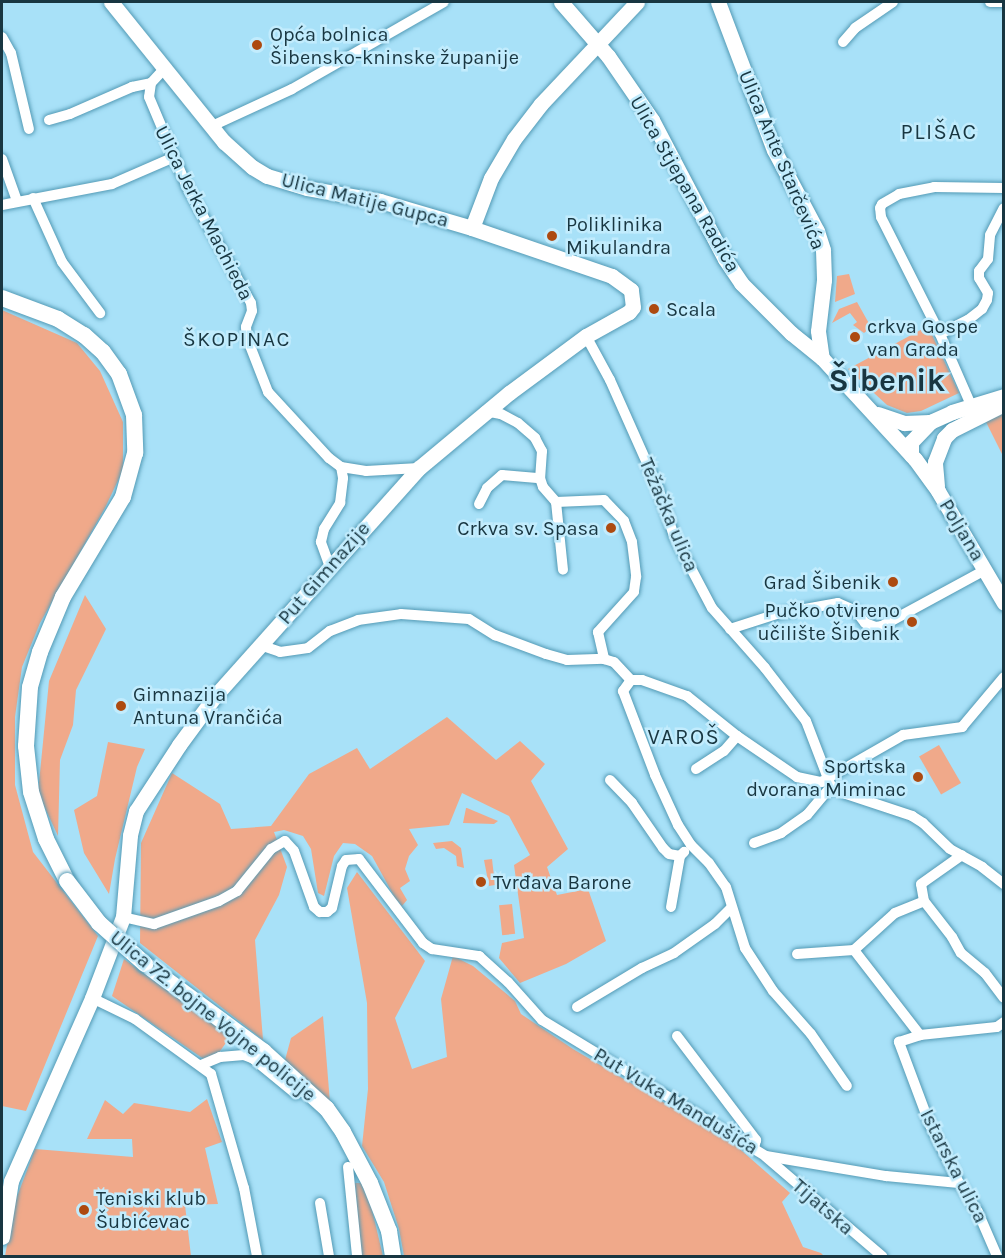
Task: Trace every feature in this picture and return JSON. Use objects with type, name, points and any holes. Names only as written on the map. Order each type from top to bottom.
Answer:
[{"type":"main road","name":"Ulica 72. bojne Vojne policije","points":[[2,298],[58,319],[84,334],[103,352],[119,374],[134,415],[135,453],[123,497],[63,597],[40,652],[30,687],[26,746],[31,792],[46,839],[67,881],[99,923],[145,964],[262,1051],[327,1109],[343,1132],[370,1183],[389,1231],[393,1257]]},
{"type":"street","name":"Ulica Matije Gupca","points":[[111,2],[238,157],[267,176],[307,188],[381,201],[472,228],[612,276],[631,290],[633,307]]},
{"type":"street","points":[[212,126],[292,89],[444,2]]},
{"type":"street","name":"Ulica Stjepana Radića","points":[[561,2],[598,43],[652,120],[725,259],[741,283],[793,335],[822,358],[877,416]]},
{"type":"street","points":[[472,228],[491,178],[514,139],[541,104],[637,2]]},
{"type":"street","name":"Ulica Ante Starčevića","points":[[718,2],[771,144],[817,231],[824,250],[824,280],[819,321],[822,358]]},
{"type":"street","points":[[843,42],[855,28],[893,2]]},
{"type":"street","points":[[990,2],[1002,2]]},
{"type":"street","points":[[2,37],[11,53],[29,129]]},
{"type":"street","points":[[49,120],[70,114],[132,87],[151,83],[165,68]]},
{"type":"street","name":"Ulica Jerka Machieda","points":[[151,83],[148,97],[172,158],[251,303],[252,311],[246,327],[247,338],[268,392],[329,458],[341,466]]},
{"type":"street","points":[[2,205],[112,184],[172,158]]},
{"type":"street","points":[[2,159],[17,201]]},
{"type":"street","points":[[971,405],[940,334],[882,217],[882,204],[899,194],[934,187],[1004,188]]},
{"type":"street","points":[[33,198],[62,262],[100,313]]},
{"type":"street","points":[[940,334],[968,320],[982,309],[987,300],[987,293],[979,278],[979,271],[988,259],[992,227],[1004,208]]},
{"type":"street","name":"Put Gimnazije","points":[[2,1237],[10,1181],[92,998],[123,917],[130,835],[136,811],[179,745],[215,696],[419,468],[486,411],[586,336],[629,312],[633,307]]},
{"type":"street","points":[[793,335],[811,333],[819,321]]},
{"type":"street","name":"Težačka ulica","points":[[586,336],[610,380],[658,488],[674,536],[711,608],[765,668],[806,721],[829,782]]},
{"type":"street","points":[[907,447],[916,434],[930,422],[971,405],[1004,396]]},
{"type":"street","points":[[907,447],[947,434],[1004,404]]},
{"type":"street","points":[[486,411],[501,414],[518,423],[535,438],[542,451],[540,478],[543,487],[556,502],[563,570]]},
{"type":"street","points":[[877,416],[898,422],[930,422]]},
{"type":"street","name":"Poljana","points":[[877,416],[907,447],[938,491],[1004,603]]},
{"type":"street","name":"Poljana","points":[[938,491],[935,462],[941,443],[947,434]]},
{"type":"street","points":[[330,567],[323,554],[321,542],[324,529],[340,503],[344,478],[341,466],[366,471],[419,468]]},
{"type":"street","points":[[479,504],[487,488],[502,475],[514,474],[540,478]]},
{"type":"street","points":[[556,502],[604,500],[624,521],[632,542],[636,577],[634,592],[598,632],[604,659]]},
{"type":"street","points":[[730,629],[777,614],[838,603],[856,611],[865,623],[876,627],[882,626],[985,570]]},
{"type":"street","points":[[260,645],[267,650],[292,651],[308,648],[330,631],[358,620],[400,614],[449,616],[470,619],[495,635],[567,660],[604,659],[614,662],[631,680],[642,680],[687,696],[737,736],[797,777],[829,782],[846,794],[912,816],[923,823],[950,849],[1004,884]]},
{"type":"street","points":[[754,843],[781,833],[807,815],[829,782],[885,743],[903,735],[962,727],[1004,677]]},
{"type":"street","points":[[631,680],[622,691],[664,797],[691,846],[709,863],[726,888],[745,948],[773,991],[811,1034],[847,1086]]},
{"type":"street","points":[[696,769],[724,751],[737,736]]},
{"type":"street","points":[[610,780],[632,803],[663,848],[669,854],[680,856]]},
{"type":"street","name":"Put Vuka Mandušića","points":[[123,917],[154,924],[219,901],[237,891],[271,849],[285,841],[294,851],[314,907],[320,912],[332,908],[346,860],[359,859],[423,943],[432,949],[472,953],[492,968],[542,1020],[766,1156],[886,1176],[959,1183]]},
{"type":"street","points":[[671,907],[680,856],[691,846]]},
{"type":"street","points":[[962,855],[921,884],[924,901],[952,937],[961,953],[985,973],[1004,998]]},
{"type":"street","points":[[797,954],[854,950],[895,913],[924,901]]},
{"type":"street","points":[[577,1007],[642,968],[674,952],[715,924],[731,908]]},
{"type":"street","points":[[854,950],[920,1035],[997,1028],[1004,1022]]},
{"type":"street","points":[[92,998],[135,1019],[201,1065],[213,1080],[244,1188],[257,1257]]},
{"type":"street","name":"Istarska ulica","points":[[920,1035],[899,1042],[930,1125],[959,1183],[978,1212],[997,1257]]},
{"type":"street","points":[[677,1036],[756,1140],[754,1148]]},
{"type":"street","points":[[201,1065],[210,1059],[244,1055],[252,1058],[296,1094]]},
{"type":"street","name":"Tijatska","points":[[766,1156],[882,1257]]},
{"type":"street","points":[[348,1167],[357,1256]]},
{"type":"street","points":[[320,1203],[329,1257]]},
{"type":"shaded area","points":[[849,274],[855,294],[835,302],[837,276]]},
{"type":"shaded area","points":[[857,302],[871,327],[864,333],[853,325],[857,322],[850,313],[832,323],[839,309]]},
{"type":"shaded area","points":[[2,310],[77,343],[100,371],[123,422],[123,470],[105,508],[40,623],[22,667],[15,717],[15,785],[33,852],[98,936],[26,1111],[2,1106]]},
{"type":"shaded area","points":[[928,326],[959,393],[921,411],[907,413],[887,405],[848,369]]},
{"type":"shaded area","points":[[1003,412],[1003,456],[986,422]]},
{"type":"shaded area","points":[[85,595],[106,629],[76,690],[73,725],[60,760],[58,836],[38,793],[49,681]]},
{"type":"shaded area","points":[[447,717],[496,760],[520,741],[545,764],[531,781],[568,849],[547,867],[557,895],[588,889],[606,941],[566,964],[520,983],[499,958],[502,943],[524,938],[514,865],[530,855],[509,816],[462,793],[449,825],[409,829],[418,845],[409,856],[405,869],[410,881],[400,888],[407,900],[402,906],[395,898],[372,856],[355,844],[343,843],[334,856],[324,896],[318,893],[311,849],[303,836],[284,830],[274,832],[287,867],[279,895],[255,940],[263,1040],[140,943],[141,843],[172,773],[220,804],[231,829],[271,826],[309,774],[357,748],[370,769]]},
{"type":"shaded area","points":[[108,742],[145,749],[137,767],[109,894],[84,853],[74,810],[97,796]]},
{"type":"shaded area","points":[[939,745],[961,783],[941,795],[919,756]]},
{"type":"shaded area","points":[[466,808],[498,821],[494,824],[463,823]]},
{"type":"shaded area","points":[[452,841],[461,848],[464,868],[457,866],[456,856],[444,848],[436,849],[433,843]]},
{"type":"shaded area","points":[[492,859],[495,885],[489,886],[484,860]]},
{"type":"shaded area","points":[[357,872],[425,961],[395,1018],[412,1069],[447,1057],[441,999],[453,956],[473,966],[515,1001],[521,1014],[573,1049],[734,1144],[790,1193],[782,1202],[803,1247],[824,1256],[404,1256],[399,1229],[384,1182],[362,1146],[368,1089],[367,1003],[347,888]]},
{"type":"shaded area","points":[[512,904],[515,934],[502,935],[499,905]]},
{"type":"shaded area","points":[[124,959],[230,1037],[211,1064],[112,996]]},
{"type":"shaded area","points":[[323,1016],[330,1103],[285,1060],[291,1038]]},
{"type":"shaded area","points":[[207,1099],[222,1142],[205,1148],[218,1204],[185,1205],[191,1256],[5,1256],[15,1202],[35,1149],[133,1157],[132,1139],[87,1139],[105,1100],[123,1114],[134,1103],[190,1112]]},
{"type":"shaded area","points":[[355,1183],[361,1183],[372,1210],[383,1256],[361,1256]]},
{"type":"place","name":"Opća bolnica Šibensko-kninske županije","points":[[257,45]]},
{"type":"place","name":"Poliklinika Mikulandra","points":[[552,236]]},
{"type":"place","name":"Scala","points":[[654,309]]},
{"type":"place","name":"crkva Gospe van Grada","points":[[855,337]]},
{"type":"place","name":"Crkva sv. Spasa","points":[[611,528]]},
{"type":"place","name":"Grad Šibenik","points":[[893,582]]},
{"type":"place","name":"Pučko otvireno učilište Šibenik","points":[[912,622]]},
{"type":"place","name":"Gimnazija Antuna Vrančića","points":[[121,706]]},
{"type":"place","name":"Sportska dvorana Miminac","points":[[918,777]]},
{"type":"place","name":"Tvrđava Barone","points":[[481,882]]},
{"type":"place","name":"Teniski klub Šubićevac","points":[[84,1210]]},
{"type":"district","name":"PLIŠAC","points":[[939,133]]},
{"type":"district","name":"ŠKOPINAC","points":[[237,339]]},
{"type":"district","name":"Šibenik","points":[[887,381]]},
{"type":"district","name":"VAROŠ","points":[[684,738]]}]
